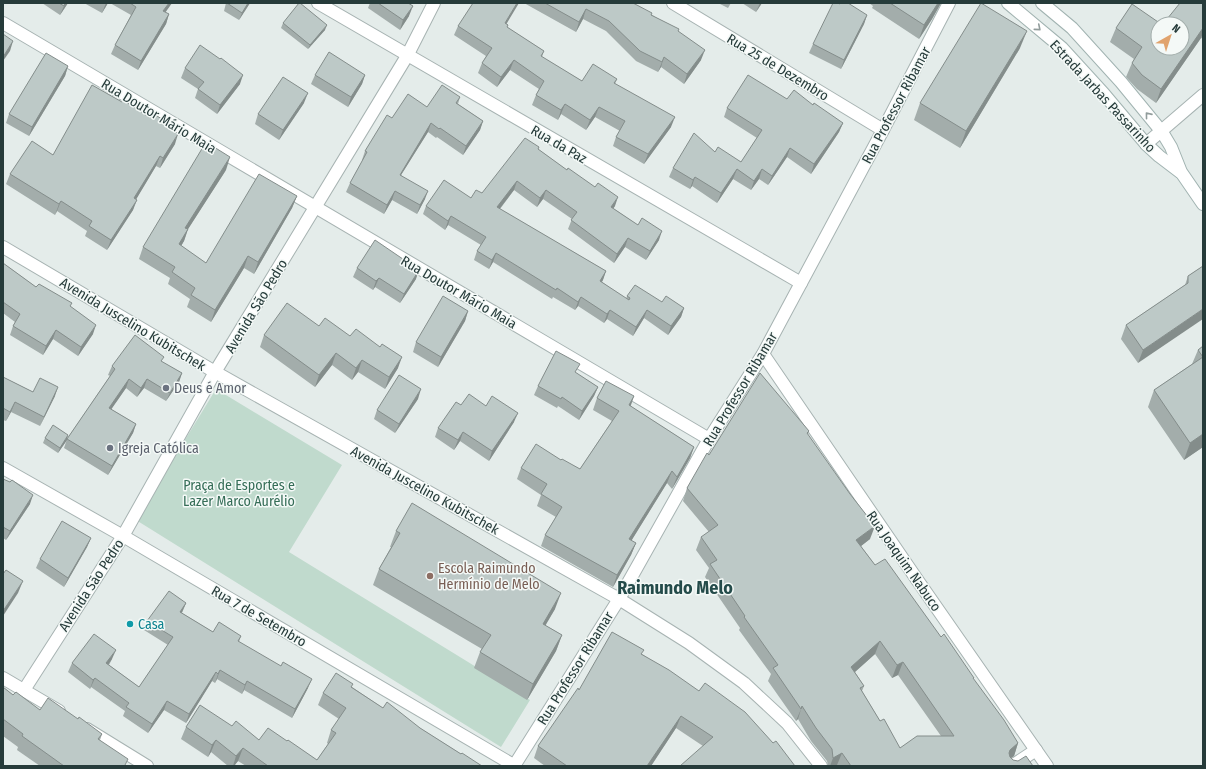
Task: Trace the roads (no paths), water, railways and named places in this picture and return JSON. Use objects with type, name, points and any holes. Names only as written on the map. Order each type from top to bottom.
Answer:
[{"type":"street","name":"Rua da Paz","points":[[318,3],[407,56],[801,283]]},
{"type":"street","name":"Avenida São Pedro","points":[[24,690],[123,536],[216,372],[407,56],[434,3]]},
{"type":"street","name":"Rua 25 de Dezembro","points":[[673,3],[883,130]]},
{"type":"street","name":"Rua Professor Ribamar","points":[[514,766],[619,599],[709,439],[763,354],[949,3]]},
{"type":"street","name":"Estrada Jarbas Passarinho","points":[[1008,3],[1062,48],[1104,94],[1146,144],[1180,172]]},
{"type":"street","name":"Estrada Jarbas Passarinho","points":[[1042,3],[1072,28],[1121,82],[1162,132],[1180,172],[1203,204]]},
{"type":"street","name":"Rua Doutor Mário Maia","points":[[3,23],[709,439]]},
{"type":"street","points":[[1146,144],[1162,132],[1203,94]]},
{"type":"street","name":"Avenida Juscelino Kubitschek","points":[[3,247],[216,372],[619,599],[689,643],[744,683],[786,723],[821,766]]},
{"type":"street","name":"Rua Joaquim Nabuco","points":[[763,354],[913,575],[1047,766]]},
{"type":"street","name":"Rua 7 de Setembro","points":[[3,468],[123,536],[514,766]]},
{"type":"street","points":[[3,678],[147,766]]},
{"type":"street","points":[[1012,766],[1036,750]]},
{"type":"place","name":"Deus é Amor","points":[[166,388]]},
{"type":"place","name":"Igreja Católica","points":[[110,448]]},
{"type":"place","name":"Escola Raimundo Hermínio de Melo","points":[[430,576]]},
{"type":"place","name":"Casa","points":[[130,624]]},
{"type":"district","name":"Raimundo Melo","points":[[675,588]]},
{"type":"park label","name":"Praça de Esportes e Lazer Marco Aurélio","points":[[239,494]]}]
